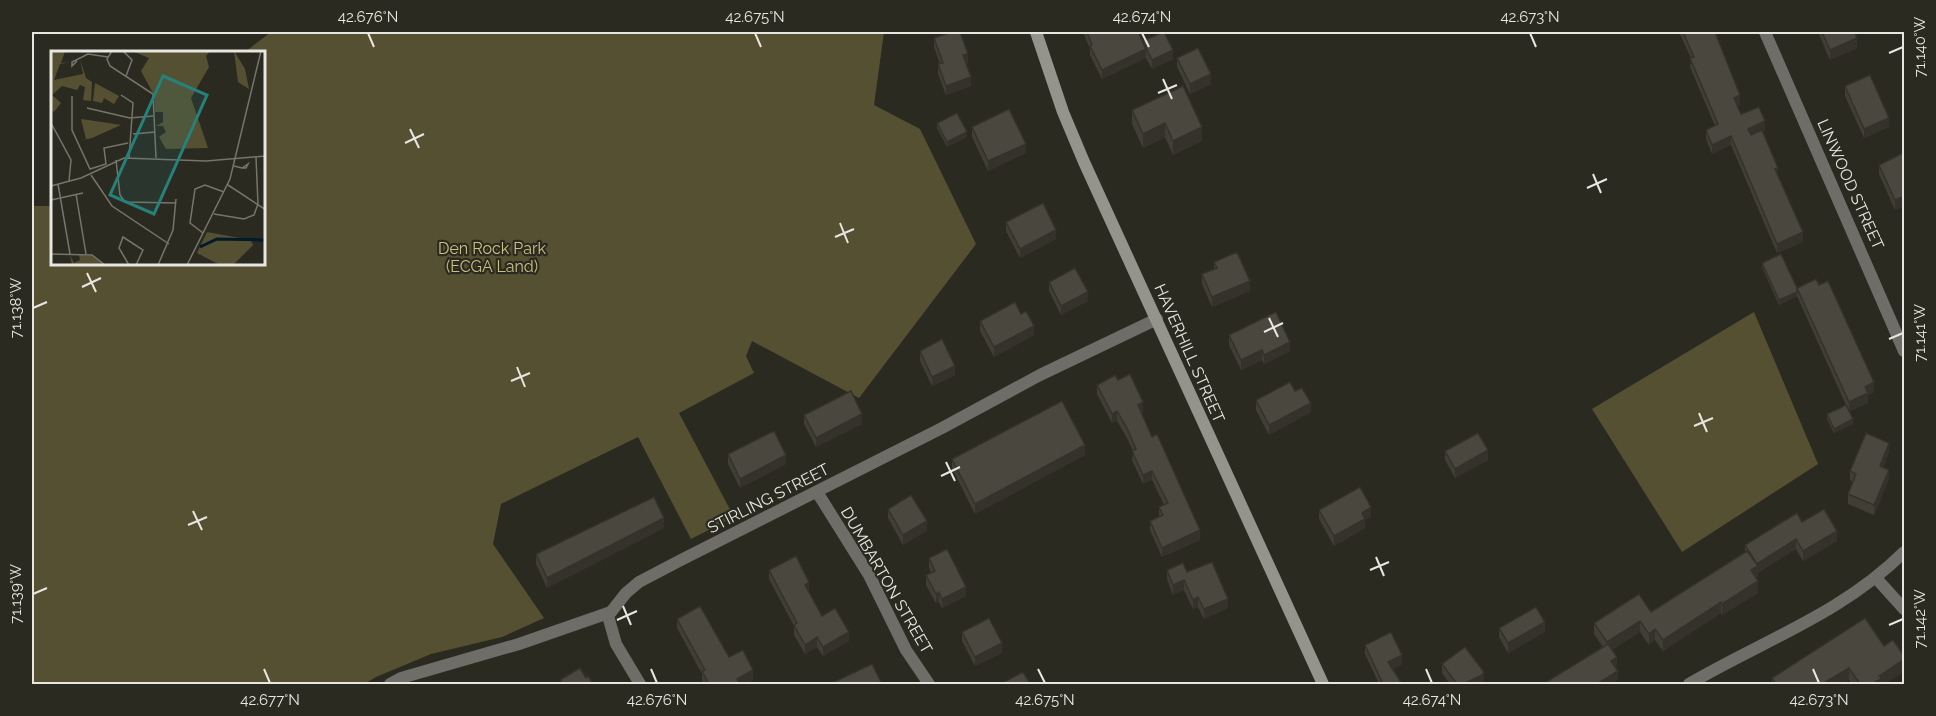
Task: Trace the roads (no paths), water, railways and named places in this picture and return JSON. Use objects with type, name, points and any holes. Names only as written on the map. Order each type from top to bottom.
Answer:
[{"type":"main road","name":"HAVERHILL STREET","points":[[1036,32],[1075,142],[1321,684]]},
{"type":"street","name":"LINWOOD STREET","points":[[1765,32],[1905,351]]},
{"type":"street","name":"STIRLING STREET","points":[[611,612],[626,593],[639,582],[1040,375],[1157,319]]},
{"type":"street","name":"DUMBARTON STREET","points":[[817,492],[869,575],[906,650],[929,684]]},
{"type":"street","points":[[1689,684],[1852,596],[1905,552]]},
{"type":"street","points":[[1876,578],[1905,609]]},
{"type":"street","points":[[390,684],[401,678],[519,644],[611,612]]},
{"type":"street","points":[[611,612],[609,616],[616,644],[640,684]]},
{"type":"park label","name":"Den Rock Park (ECGA Land)","points":[[492,257]]}]
